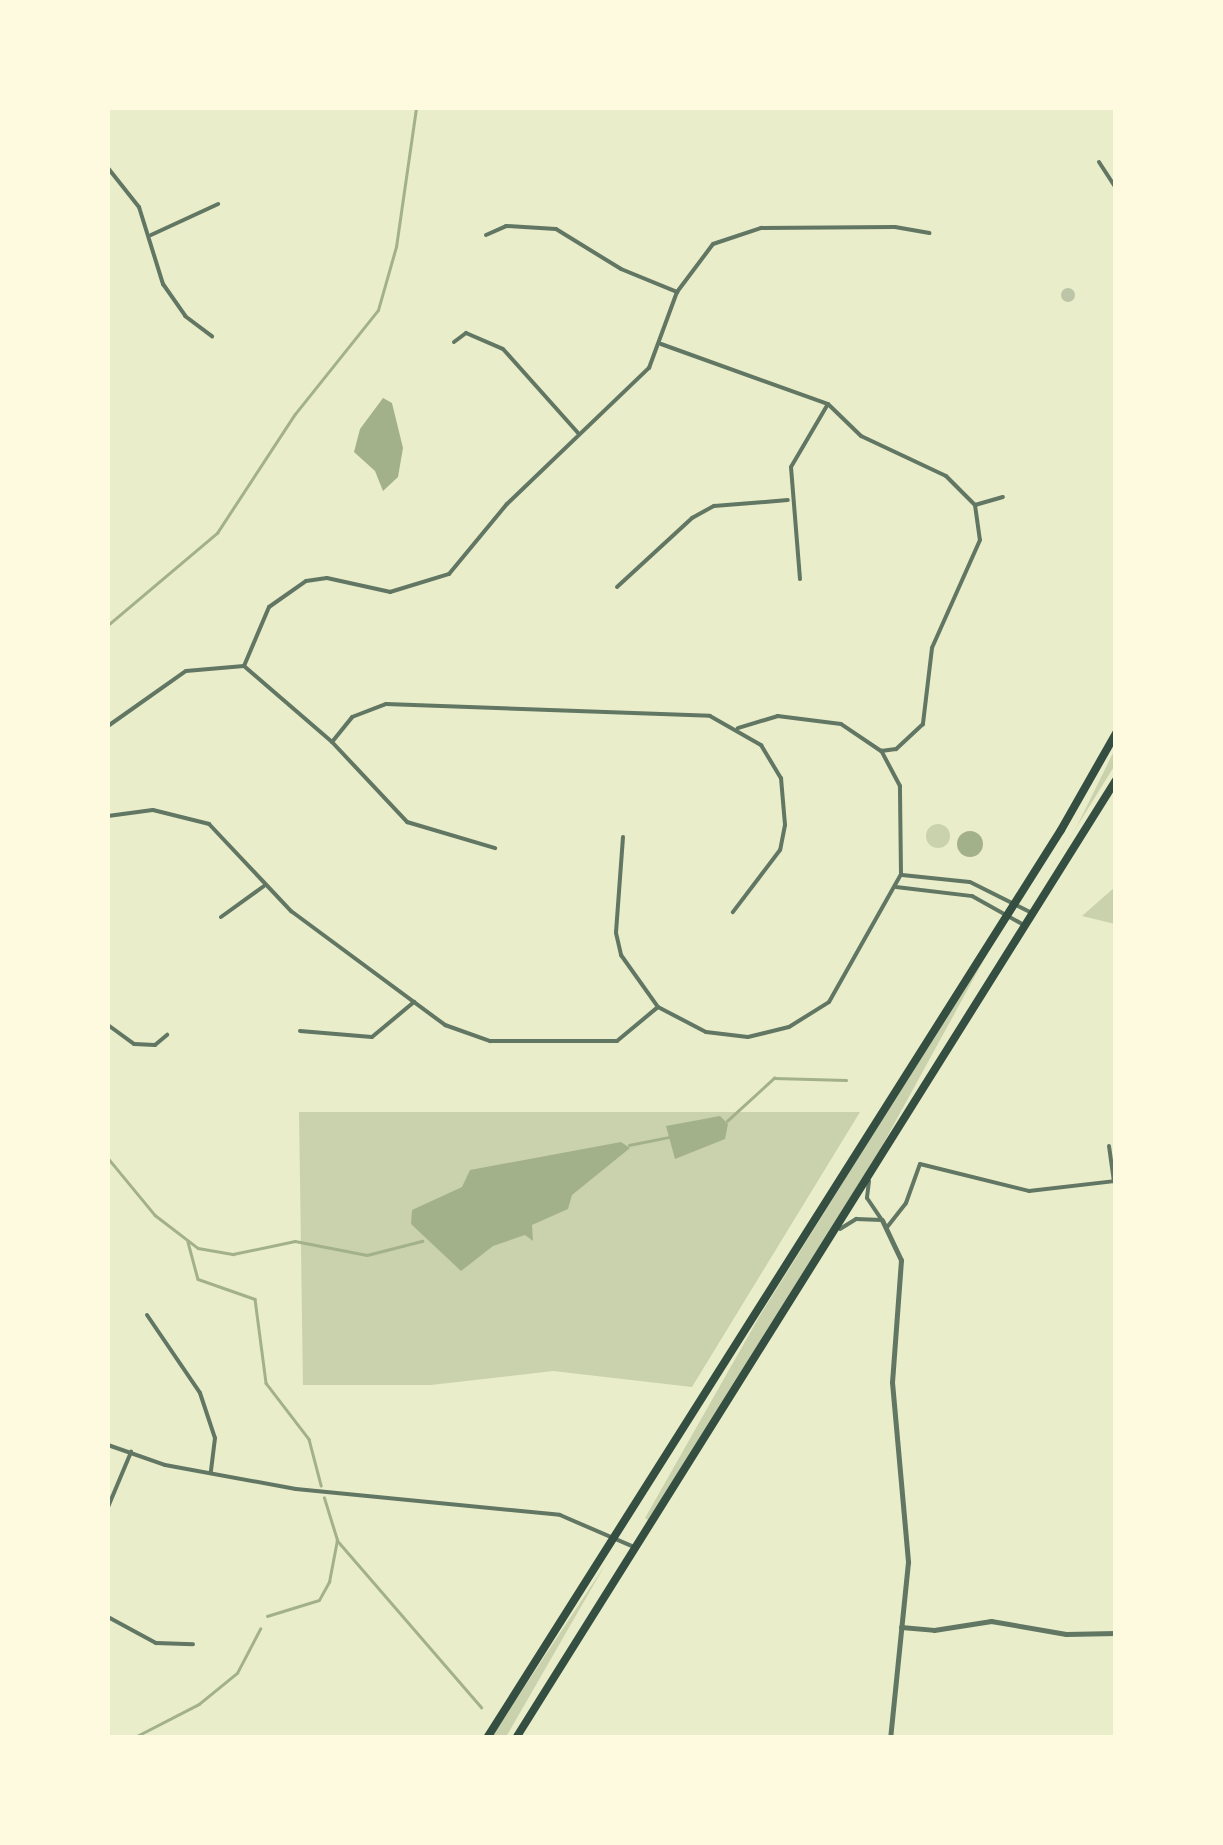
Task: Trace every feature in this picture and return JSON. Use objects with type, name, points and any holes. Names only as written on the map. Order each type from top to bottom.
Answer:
[{"type":"highway","points":[[486,1738],[1015,903],[1116,732]]},
{"type":"highway","points":[[516,1738],[840,1229],[1116,780]]},
{"type":"street","points":[[1099,162],[1116,188]]},
{"type":"street","points":[[108,168],[139,206],[163,284],[185,316],[212,336]]},
{"type":"street","points":[[151,235],[218,204]]},
{"type":"street","points":[[486,235],[506,226],[556,229],[622,270],[677,292]]},
{"type":"street","points":[[244,666],[269,607],[306,581],[327,578],[390,592],[449,574],[579,434],[625,394],[661,344],[677,292],[713,244],[762,228],[895,227],[929,233]]},
{"type":"street","points":[[454,342],[466,334],[503,348],[579,434]]},
{"type":"street","points":[[661,344],[828,404],[861,436],[946,476],[974,505],[980,540],[948,601],[932,648],[923,724],[896,749],[881,751]]},
{"type":"street","points":[[800,579],[788,500],[798,446],[828,404]]},
{"type":"street","points":[[616,587],[703,512],[758,498],[788,500]]},
{"type":"street","points":[[974,505],[1002,498]]},
{"type":"street","points":[[108,726],[186,671],[244,666],[332,742],[406,822],[494,848]]},
{"type":"street","points":[[332,742],[352,717],[386,704],[665,711],[710,716],[738,728],[761,745],[781,778],[785,824],[769,871],[733,912]]},
{"type":"street","points":[[623,837],[616,933],[621,955],[658,1008],[717,1036],[789,1027],[829,1002],[901,874],[900,786],[881,751],[841,724],[810,716],[778,716],[738,728]]},
{"type":"street","points":[[108,816],[153,810],[196,818],[222,832],[264,886],[445,1024],[490,1041],[544,1046],[617,1041],[658,1008]]},
{"type":"street","points":[[901,874],[960,881],[1034,914]]},
{"type":"street","points":[[959,896],[960,881]]},
{"type":"street","points":[[220,917],[264,886]]},
{"type":"street","points":[[896,887],[980,898],[1026,926]]},
{"type":"street","points":[[300,1031],[372,1037],[414,1002]]},
{"type":"street","points":[[108,1025],[134,1044],[154,1045],[167,1035]]},
{"type":"street","points":[[888,1226],[906,1203],[920,1164],[1029,1190],[1114,1182],[1109,1146]]},
{"type":"street","points":[[869,1182],[867,1198],[888,1226],[902,1269],[892,1382],[908,1562],[890,1738]]},
{"type":"street","points":[[840,1229],[856,1219],[882,1220]]},
{"type":"street","points":[[147,1316],[200,1393],[215,1438],[211,1472]]},
{"type":"street","points":[[108,1445],[211,1472],[296,1488],[539,1511],[616,1537],[637,1550]]},
{"type":"street","points":[[108,1507],[132,1452]]},
{"type":"street","points":[[108,1617],[156,1642],[194,1644]]},
{"type":"street","points":[[901,1627],[934,1630],[991,1621],[1066,1634],[1116,1633]]},
{"type":"shaded area","points":[[383,398],[392,403],[403,448],[398,477],[383,491],[375,471],[354,452],[360,429]]},
{"type":"shaded area","points":[[1115,749],[1115,765],[1035,894],[1077,826]]},
{"type":"shaded area","points":[[938,824],[950,836],[938,848],[926,836]]},
{"type":"shaded area","points":[[970,831],[979,835],[983,844],[979,853],[970,857],[961,853],[957,844],[961,835]]},
{"type":"shaded area","points":[[1115,887],[1115,924],[1082,916]]},
{"type":"shaded area","points":[[997,936],[882,1146],[650,1521],[645,1518],[759,1317]]},
{"type":"shaded area","points":[[299,1112],[860,1112],[692,1387],[553,1371],[431,1385],[303,1385]]},
{"type":"shaded area","points":[[720,1116],[728,1124],[725,1139],[675,1159],[666,1126]]},
{"type":"shaded area","points":[[621,1142],[630,1148],[572,1195],[568,1209],[532,1225],[533,1241],[525,1235],[493,1246],[461,1271],[411,1224],[412,1210],[462,1187],[470,1170]]},
{"type":"shaded area","points":[[605,1565],[506,1737],[492,1737],[515,1701]]},
{"type":"building","points":[[1068,288],[1075,295],[1068,302],[1061,295]]},
{"type":"waterway","points":[[108,625],[217,533],[295,414],[378,310],[396,247],[416,108]]},
{"type":"waterway","points":[[727,1121],[774,1078],[846,1080]]},
{"type":"waterway","points":[[629,1145],[669,1137]]},
{"type":"waterway","points":[[599,1149],[616,1145]]},
{"type":"waterway","points":[[108,1158],[155,1215],[198,1248],[233,1254],[295,1241],[367,1255],[422,1241]]},
{"type":"waterway","points":[[188,1242],[198,1279],[255,1299],[266,1383],[309,1439],[321,1485]]},
{"type":"waterway","points":[[267,1616],[319,1600],[329,1582],[337,1540],[324,1498]]},
{"type":"waterway","points":[[337,1540],[481,1707]]},
{"type":"waterway","points":[[133,1738],[199,1704],[237,1673],[260,1629]]}]
